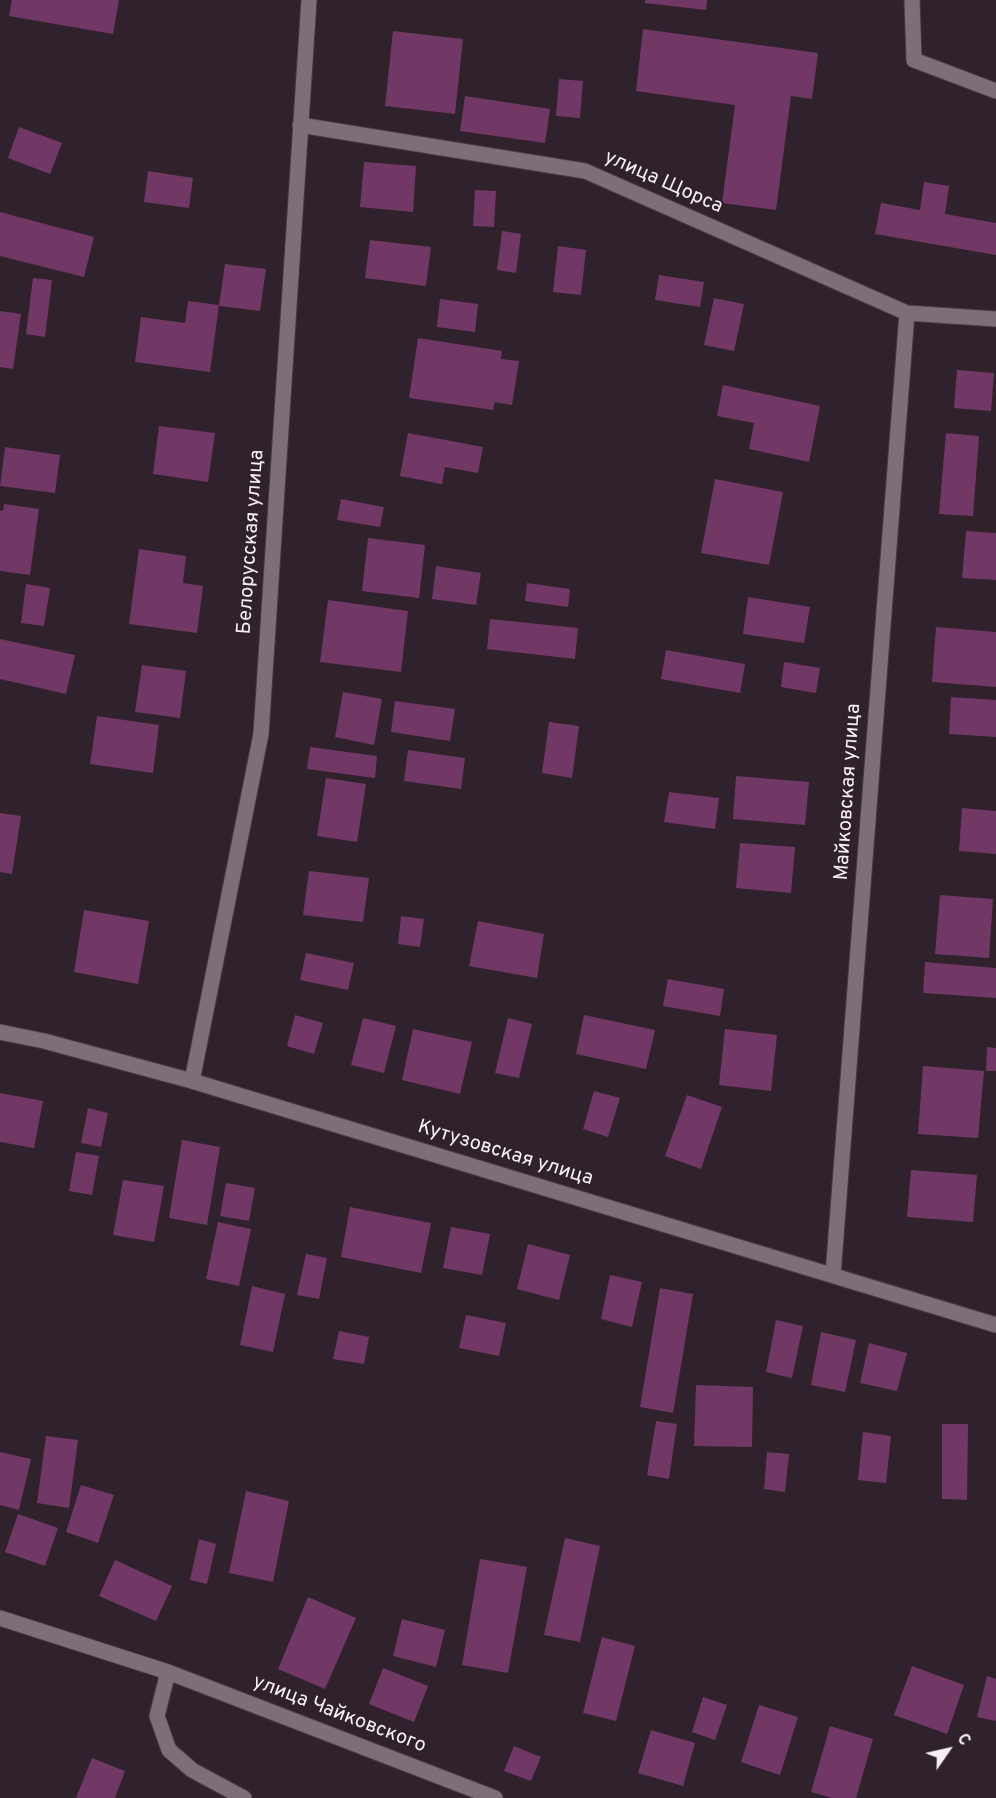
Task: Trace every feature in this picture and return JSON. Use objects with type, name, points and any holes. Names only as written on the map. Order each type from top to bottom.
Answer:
[{"type":"street","name":"Белорусская улица","points":[[192,1081],[261,734],[309,0]]},
{"type":"street","points":[[912,0],[914,60],[996,92]]},
{"type":"street","name":"улица Щорса","points":[[300,125],[585,171],[907,313],[996,319]]},
{"type":"street","name":"Майковская улица","points":[[833,1275],[907,313]]},
{"type":"street","name":"Кутузовская улица","points":[[0,1032],[44,1041],[192,1081],[996,1324]]},
{"type":"street","name":"улица Чайковского","points":[[0,1618],[168,1672],[495,1798]]},
{"type":"street","points":[[168,1672],[157,1716],[168,1750],[192,1770],[244,1798]]},
{"type":"building","points":[[12,0],[119,0],[113,34],[9,16]]},
{"type":"building","points":[[645,0],[707,0],[706,10],[645,3]]},
{"type":"building","points":[[643,29],[818,53],[812,99],[791,96],[776,210],[722,203],[735,105],[636,91]]},
{"type":"building","points":[[393,31],[463,39],[455,114],[385,106]]},
{"type":"building","points":[[559,79],[583,81],[580,118],[556,116]]},
{"type":"building","points":[[465,96],[550,109],[545,143],[460,131]]},
{"type":"building","points":[[19,127],[62,143],[50,174],[8,158]]},
{"type":"building","points":[[364,162],[416,166],[413,212],[360,207]]},
{"type":"building","points":[[148,171],[193,178],[189,208],[144,202]]},
{"type":"building","points":[[924,182],[949,186],[945,214],[996,223],[996,255],[875,234],[881,203],[920,210]]},
{"type":"building","points":[[475,190],[496,191],[494,227],[473,226]]},
{"type":"building","points":[[0,212],[94,237],[84,277],[0,256]]},
{"type":"building","points":[[502,231],[521,234],[516,273],[497,270]]},
{"type":"building","points":[[370,240],[431,247],[426,286],[365,278]]},
{"type":"building","points":[[558,246],[586,250],[581,295],[553,292]]},
{"type":"building","points":[[225,264],[266,269],[260,311],[219,306]]},
{"type":"building","points":[[659,275],[704,282],[700,307],[655,300]]},
{"type":"building","points":[[33,278],[52,280],[45,337],[26,334]]},
{"type":"building","points":[[714,298],[744,304],[734,351],[704,345]]},
{"type":"building","points":[[440,299],[478,304],[475,332],[437,327]]},
{"type":"building","points":[[188,301],[219,305],[210,372],[135,362],[141,317],[185,323]]},
{"type":"building","points":[[0,311],[21,314],[13,369],[0,367]]},
{"type":"building","points":[[418,338],[502,351],[501,359],[519,361],[512,405],[495,402],[493,410],[409,398]]},
{"type":"building","points":[[957,370],[994,373],[991,411],[954,408]]},
{"type":"building","points":[[723,385],[820,406],[809,462],[749,449],[754,423],[717,416]]},
{"type":"building","points":[[159,426],[215,433],[208,482],[153,474]]},
{"type":"building","points":[[408,433],[483,447],[478,473],[445,467],[442,484],[400,476]]},
{"type":"building","points":[[946,433],[979,436],[973,516],[939,514]]},
{"type":"building","points":[[5,447],[60,455],[55,493],[0,486]]},
{"type":"building","points":[[715,479],[783,492],[769,565],[701,553]]},
{"type":"building","points":[[341,499],[384,507],[380,527],[337,520]]},
{"type":"building","points":[[4,504],[39,509],[30,575],[0,571],[0,510],[3,511]]},
{"type":"building","points":[[966,531],[996,533],[996,580],[962,578]]},
{"type":"building","points":[[368,538],[425,545],[419,598],[362,591]]},
{"type":"building","points":[[139,549],[186,556],[183,583],[203,586],[197,633],[129,624]]},
{"type":"building","points":[[436,566],[481,573],[476,605],[432,599]]},
{"type":"building","points":[[527,583],[570,589],[568,607],[525,601]]},
{"type":"building","points":[[26,584],[50,588],[44,626],[21,623]]},
{"type":"building","points":[[748,597],[810,607],[804,643],[743,634]]},
{"type":"building","points":[[328,600],[408,611],[401,672],[320,662]]},
{"type":"building","points":[[490,619],[578,628],[575,659],[487,649]]},
{"type":"building","points":[[936,627],[996,632],[996,687],[932,682]]},
{"type":"building","points":[[0,639],[75,655],[66,694],[0,679]]},
{"type":"building","points":[[666,650],[745,664],[740,693],[661,679]]},
{"type":"building","points":[[784,662],[820,668],[816,693],[781,687]]},
{"type":"building","points":[[142,665],[186,671],[180,718],[135,712]]},
{"type":"building","points":[[343,692],[382,699],[374,745],[335,737]]},
{"type":"building","points":[[951,697],[996,700],[996,737],[949,734]]},
{"type":"building","points":[[395,701],[455,709],[450,741],[391,732]]},
{"type":"building","points":[[97,716],[159,725],[153,773],[90,764]]},
{"type":"building","points":[[549,722],[579,726],[572,778],[542,773]]},
{"type":"building","points":[[310,747],[377,756],[375,778],[307,769]]},
{"type":"building","points":[[408,750],[465,758],[461,789],[404,781]]},
{"type":"building","points":[[736,776],[809,782],[805,825],[733,819]]},
{"type":"building","points":[[326,778],[366,784],[357,842],[317,836]]},
{"type":"building","points":[[669,792],[719,798],[715,829],[664,822]]},
{"type":"building","points":[[962,808],[996,811],[996,854],[959,851]]},
{"type":"building","points":[[0,813],[21,816],[12,874],[0,872]]},
{"type":"building","points":[[740,843],[795,847],[791,893],[736,888]]},
{"type":"building","points":[[309,871],[369,878],[363,922],[303,915]]},
{"type":"building","points":[[940,895],[993,899],[989,958],[935,954]]},
{"type":"building","points":[[84,910],[149,921],[138,984],[74,972]]},
{"type":"building","points":[[401,916],[424,919],[420,947],[398,944]]},
{"type":"building","points":[[478,921],[544,934],[537,978],[469,966]]},
{"type":"building","points":[[306,953],[354,963],[348,990],[300,980]]},
{"type":"building","points":[[925,962],[996,968],[996,998],[923,993]]},
{"type":"building","points":[[668,979],[724,989],[720,1016],[663,1006]]},
{"type":"building","points":[[295,1015],[323,1023],[314,1054],[287,1046]]},
{"type":"building","points":[[584,1015],[655,1030],[646,1069],[576,1054]]},
{"type":"building","points":[[363,1018],[396,1026],[384,1073],[351,1065]]},
{"type":"building","points":[[508,1018],[532,1024],[519,1078],[495,1073]]},
{"type":"building","points":[[413,1029],[472,1042],[460,1094],[402,1080]]},
{"type":"building","points":[[725,1029],[777,1035],[771,1091],[719,1085]]},
{"type":"building","points":[[987,1047],[996,1048],[996,1071],[986,1071]]},
{"type":"building","points":[[923,1066],[984,1071],[978,1138],[918,1134]]},
{"type":"building","points":[[594,1091],[620,1098],[608,1137],[583,1129]]},
{"type":"building","points":[[0,1093],[43,1101],[34,1148],[0,1142]]},
{"type":"building","points":[[687,1095],[722,1107],[701,1169],[665,1156]]},
{"type":"building","points":[[88,1108],[108,1113],[101,1147],[81,1143]]},
{"type":"building","points":[[182,1140],[220,1147],[207,1225],[169,1218]]},
{"type":"building","points":[[76,1152],[99,1156],[92,1195],[69,1191]]},
{"type":"building","points":[[911,1170],[977,1175],[973,1222],[907,1217]]},
{"type":"building","points":[[123,1180],[164,1186],[154,1242],[113,1235]]},
{"type":"building","points":[[226,1183],[255,1188],[249,1221],[220,1216]]},
{"type":"building","points":[[350,1207],[431,1223],[421,1273],[341,1257]]},
{"type":"building","points":[[218,1222],[251,1229],[239,1286],[206,1279]]},
{"type":"building","points":[[451,1227],[490,1234],[482,1275],[443,1268]]},
{"type":"building","points":[[528,1244],[570,1255],[559,1300],[517,1289]]},
{"type":"building","points":[[306,1254],[327,1258],[319,1299],[297,1295]]},
{"type":"building","points":[[610,1275],[642,1282],[632,1327],[601,1319]]},
{"type":"building","points":[[252,1286],[285,1294],[273,1352],[240,1345]]},
{"type":"building","points":[[660,1288],[693,1294],[673,1413],[640,1407]]},
{"type":"building","points":[[466,1315],[506,1323],[499,1356],[459,1348]]},
{"type":"building","points":[[776,1320],[803,1326],[792,1378],[766,1372]]},
{"type":"building","points":[[339,1331],[369,1337],[364,1364],[333,1359]]},
{"type":"building","points":[[821,1332],[856,1340],[845,1392],[811,1385]]},
{"type":"building","points":[[869,1343],[907,1353],[897,1391],[860,1383]]},
{"type":"building","points":[[696,1385],[753,1387],[752,1447],[694,1446]]},
{"type":"building","points":[[656,1421],[677,1424],[669,1479],[647,1475]]},
{"type":"building","points":[[942,1424],[968,1424],[967,1500],[942,1499]]},
{"type":"building","points":[[863,1432],[891,1436],[886,1483],[858,1480]]},
{"type":"building","points":[[46,1436],[78,1440],[69,1508],[37,1503]]},
{"type":"building","points":[[0,1452],[31,1459],[19,1510],[0,1505]]},
{"type":"building","points":[[767,1452],[789,1454],[785,1492],[764,1489]]},
{"type":"building","points":[[81,1485],[114,1495],[98,1543],[66,1532]]},
{"type":"building","points":[[246,1491],[289,1501],[273,1582],[229,1573]]},
{"type":"building","points":[[18,1514],[58,1528],[45,1566],[5,1552]]},
{"type":"building","points":[[565,1538],[600,1546],[580,1642],[544,1635]]},
{"type":"building","points":[[199,1539],[216,1544],[207,1584],[190,1580]]},
{"type":"building","points":[[480,1559],[527,1567],[508,1673],[462,1665]]},
{"type":"building","points":[[115,1560],[172,1586],[156,1621],[99,1596]]},
{"type":"building","points":[[308,1597],[356,1618],[325,1689],[278,1669]]},
{"type":"building","points":[[402,1619],[445,1630],[436,1667],[393,1656]]},
{"type":"building","points":[[602,1637],[635,1646],[616,1721],[583,1713]]},
{"type":"building","points":[[912,1666],[964,1685],[947,1734],[894,1715]]},
{"type":"building","points":[[383,1668],[428,1686],[414,1722],[369,1704]]},
{"type":"building","points":[[987,1676],[996,1679],[996,1721],[977,1717]]},
{"type":"building","points":[[703,1697],[727,1705],[715,1740],[692,1732]]},
{"type":"building","points":[[759,1705],[798,1717],[780,1775],[741,1762]]},
{"type":"building","points":[[830,1726],[873,1739],[856,1798],[832,1798],[811,1792]]},
{"type":"building","points":[[651,1730],[695,1743],[683,1786],[638,1773]]},
{"type":"building","points":[[514,1746],[541,1757],[531,1781],[504,1771]]},
{"type":"building","points":[[92,1758],[125,1771],[115,1798],[76,1798]]}]
